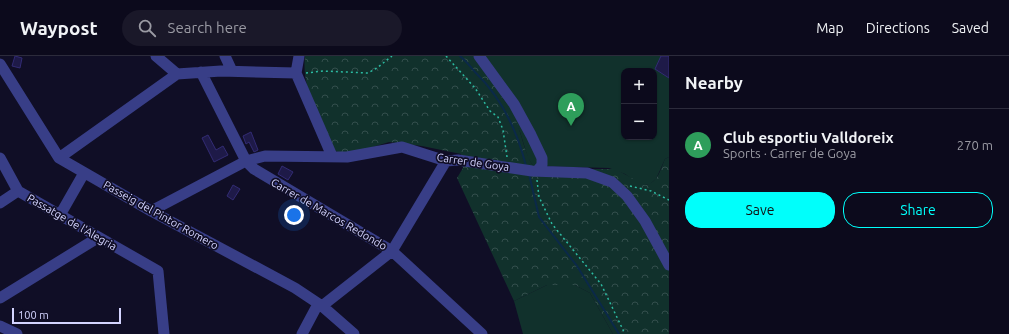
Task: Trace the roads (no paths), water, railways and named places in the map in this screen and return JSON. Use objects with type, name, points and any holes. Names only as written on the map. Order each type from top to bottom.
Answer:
[{"type":"street","points":[[156,56],[177,74]]},
{"type":"street","points":[[225,56],[232,71]]},
{"type":"street","points":[[299,56],[296,73],[332,156]]},
{"type":"street","points":[[479,56],[514,104],[531,135],[542,158],[542,165],[535,171]]},
{"type":"street","name":"Passeig del Pintor Romero","points":[[0,64],[59,158],[151,211],[295,288],[320,305],[354,334]]},
{"type":"street","points":[[59,158],[177,74],[232,71],[296,73]]},
{"type":"street","points":[[202,72],[246,161]]},
{"type":"street","name":"Carrer de Goya","points":[[151,211],[246,161],[265,156],[347,156],[402,147],[446,160],[458,160],[535,171],[587,173],[612,182],[627,196],[645,221],[669,265]]},
{"type":"street","name":"Passatge de l'Alegria","points":[[0,158],[18,191],[158,271],[164,334]]},
{"type":"street","points":[[302,334],[320,305],[392,250],[446,160]]},
{"type":"street","name":"Carrer de Marcos Redondo","points":[[246,161],[254,169],[392,250],[482,334]]},
{"type":"street","points":[[60,215],[84,173]]},
{"type":"street","points":[[0,203],[18,191]]},
{"type":"street","points":[[0,298],[99,237]]},
{"type":"street","points":[[0,326],[17,334]]},
{"type":"waterway","points":[[460,56],[485,82],[501,104],[513,127],[526,166]]},
{"type":"waterway","points":[[529,174],[539,217],[577,266],[619,334]]},
{"type":"place","name":"Club esportiu Valldoreix","points":[[571,126]]}]
